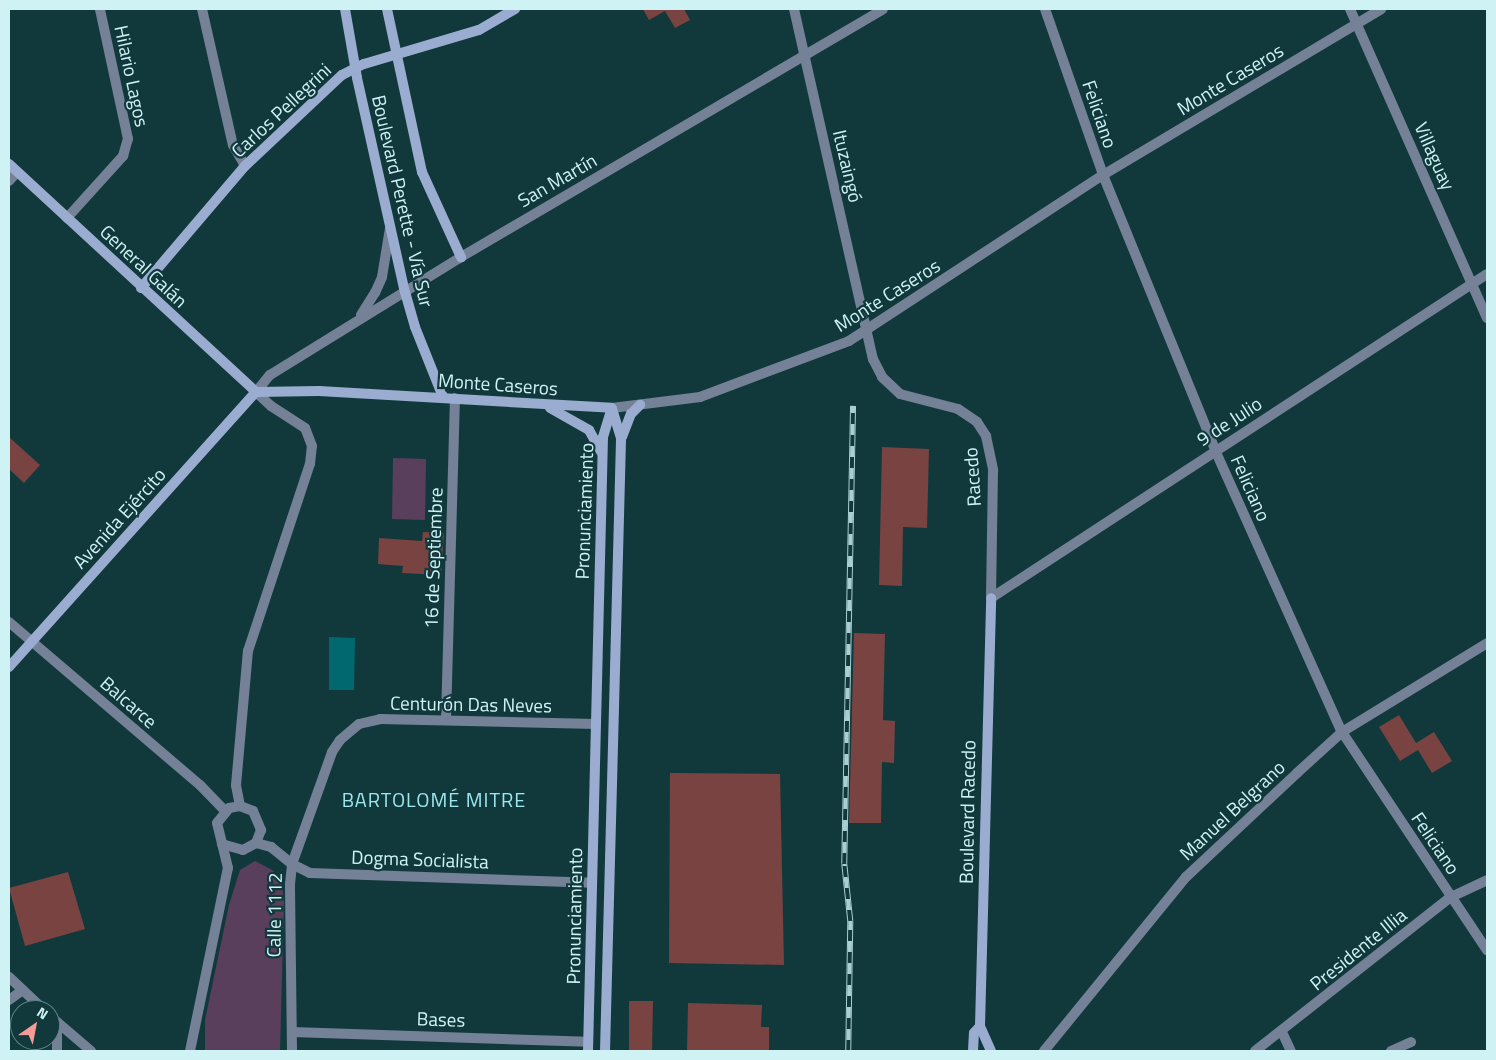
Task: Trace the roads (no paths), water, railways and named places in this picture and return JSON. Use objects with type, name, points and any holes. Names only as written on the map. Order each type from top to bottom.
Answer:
[{"type":"street","name":"Hilario Lagos","points":[[67,218],[122,156],[128,140],[100,9]]},
{"type":"street","points":[[202,9],[233,145],[245,166]]},
{"type":"street","name":"Boulevard Perette - Vía Sur","points":[[345,9],[355,67],[405,292],[443,397]]},
{"type":"street","points":[[387,9],[425,180],[461,257]]},
{"type":"street","name":"Carlos Pellegrini","points":[[141,288],[245,166],[322,92],[355,67],[479,30],[515,9]]},
{"type":"street","name":"Ituzaingó","points":[[794,9],[867,332]]},
{"type":"street","name":"San Martín","points":[[256,392],[278,368],[355,321],[884,9]]},
{"type":"street","name":"Feliciano","points":[[1045,9],[1103,175],[1216,450],[1342,732],[1487,950]]},
{"type":"street","name":"Villaguay","points":[[1350,9],[1487,318]]},
{"type":"street","name":"Monte Caseros","points":[[256,392],[319,391],[612,408],[700,397],[867,332],[1103,175],[1382,9]]},
{"type":"street","name":"General Galán","points":[[9,164],[141,288],[256,392]]},
{"type":"street","points":[[9,181],[17,172]]},
{"type":"street","points":[[355,321],[378,285],[386,262],[390,227]]},
{"type":"street","name":"9 de Julio","points":[[991,598],[1487,274]]},
{"type":"street","name":"Racedo","points":[[867,332],[872,359],[882,377],[900,394],[958,409],[976,422],[986,436],[993,470],[991,598]]},
{"type":"street","points":[[240,806],[236,786],[248,651],[310,464],[312,446],[305,428],[270,406],[256,392]]},
{"type":"street","name":"Avenida Ejército","points":[[9,667],[256,392]]},
{"type":"street","name":"16 de Septiembre","points":[[446,720],[455,398]]},
{"type":"street","points":[[544,405],[589,430],[602,455]]},
{"type":"street","points":[[621,438],[628,420],[640,405]]},
{"type":"street","name":"Pronunciamiento","points":[[605,1051],[621,438],[612,408]]},
{"type":"street","name":"Pronunciamiento","points":[[588,1046],[602,455],[603,437],[612,408]]},
{"type":"street","name":"Boulevard Racedo","points":[[991,598],[980,1026],[991,1051]]},
{"type":"street","name":"Balcarce","points":[[9,622],[200,785],[225,811]]},
{"type":"street","name":"Manuel Belgrano","points":[[1044,1051],[1186,877],[1342,732],[1487,643]]},
{"type":"street","name":"Centurón Das Neves","points":[[348,732],[359,724],[380,719],[596,724]]},
{"type":"street","name":"Calle 1112","points":[[292,1051],[290,884],[292,864],[332,752],[348,732]]},
{"type":"street","points":[[190,1051],[228,868],[216,823],[225,811],[240,806],[252,811],[260,823],[256,843],[250,848],[236,851],[222,844]]},
{"type":"street","name":"Dogma Socialista","points":[[256,843],[271,847],[292,864],[310,872],[592,884]]},
{"type":"street","name":"Presidente Illia","points":[[1254,1051],[1282,1032],[1451,897],[1487,880]]},
{"type":"street","points":[[9,977],[34,1000]]},
{"type":"street","points":[[9,1000],[23,990]]},
{"type":"street","points":[[60,1025],[91,1051]]},
{"type":"street","name":"Boulevard Racedo","points":[[973,1051],[974,1033],[980,1026]]},
{"type":"street","name":"Bases","points":[[292,1032],[588,1046]]},
{"type":"street","points":[[1282,1032],[1291,1051]]},
{"type":"street","points":[[1391,1051],[1411,1042]]},
{"type":"water","points":[[329,637],[355,638],[354,690],[329,690]]},
{"type":"railway","points":[[848,1051],[850,921],[844,864],[853,406]]},
{"type":"district","name":"BARTOLOMÉ MITRE","points":[[434,799]]}]
